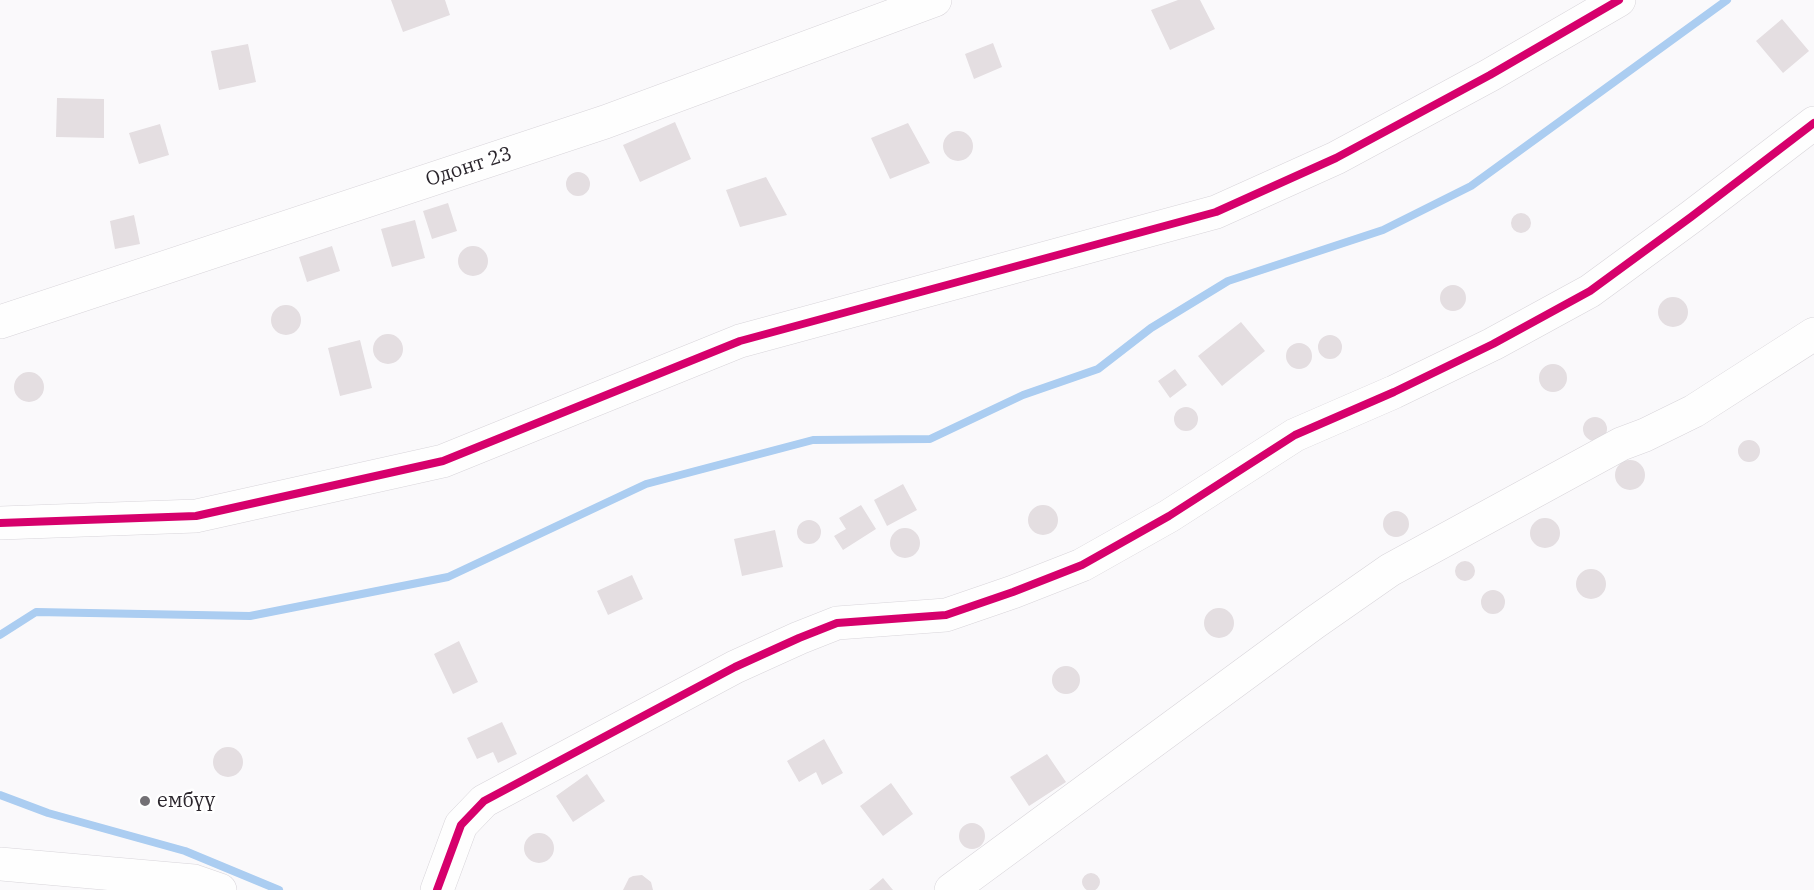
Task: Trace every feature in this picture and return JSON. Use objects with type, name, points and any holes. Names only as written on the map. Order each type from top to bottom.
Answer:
[{"type":"street","name":"Одонт 23","points":[[0,322],[604,122],[935,0]]},
{"type":"street","points":[[0,523],[196,516],[443,461],[740,341],[1216,212],[1336,158],[1490,75],[1619,0]]},
{"type":"street","points":[[437,890],[461,825],[484,801],[735,668],[837,623],[946,615],[1082,565],[1169,516],[1295,435],[1394,392],[1483,349],[1590,291],[1691,218],[1814,123]]},
{"type":"street","points":[[951,890],[1314,622],[1390,570],[1621,444],[1694,411],[1814,334]]},
{"type":"street","points":[[1,866],[78,880],[194,881],[219,890]]},
{"type":"building","points":[[391,0],[445,0],[450,15],[403,32]]},
{"type":"building","points":[[1178,0],[1200,0],[1215,29],[1170,50],[1151,10]]},
{"type":"building","points":[[1782,19],[1809,51],[1783,73],[1756,41]]},
{"type":"building","points":[[993,43],[1002,67],[974,79],[965,54]]},
{"type":"building","points":[[248,44],[256,82],[219,90],[211,51]]},
{"type":"building","points":[[57,98],[104,99],[104,138],[56,137]]},
{"type":"building","points":[[675,122],[691,159],[640,182],[623,145]]},
{"type":"building","points":[[908,123],[930,163],[890,179],[871,138]]},
{"type":"building","points":[[160,124],[169,155],[139,164],[129,133]]},
{"type":"building","points":[[958,131],[969,135],[973,146],[969,157],[958,161],[947,157],[943,146],[947,135]]},
{"type":"building","points":[[578,172],[587,175],[590,184],[587,193],[578,196],[569,193],[566,184],[569,175]]},
{"type":"building","points":[[766,177],[787,215],[740,227],[726,190]]},
{"type":"building","points":[[448,203],[457,231],[432,239],[423,211]]},
{"type":"building","points":[[1521,213],[1528,216],[1531,223],[1528,230],[1521,233],[1514,230],[1511,223],[1514,216]]},
{"type":"building","points":[[134,215],[140,244],[115,249],[110,221]]},
{"type":"building","points":[[415,220],[425,258],[392,267],[381,229]]},
{"type":"building","points":[[332,246],[340,271],[307,282],[299,257]]},
{"type":"building","points":[[473,246],[484,250],[488,261],[484,272],[473,276],[462,272],[458,261],[462,250]]},
{"type":"building","points":[[1453,285],[1462,289],[1466,298],[1462,307],[1453,311],[1444,307],[1440,298],[1444,289]]},
{"type":"building","points":[[1673,297],[1684,301],[1688,312],[1684,323],[1673,327],[1662,323],[1658,312],[1662,301]]},
{"type":"building","points":[[286,305],[297,309],[301,320],[297,331],[286,335],[275,331],[271,320],[275,309]]},
{"type":"building","points":[[1241,322],[1265,351],[1222,386],[1198,356]]},
{"type":"building","points":[[388,334],[399,338],[403,349],[399,360],[388,364],[377,360],[373,349],[377,338]]},
{"type":"building","points":[[1330,335],[1335,336],[1341,342],[1341,352],[1335,358],[1330,359],[1325,358],[1319,352],[1318,347],[1319,342],[1325,336]]},
{"type":"building","points":[[360,340],[372,388],[340,396],[328,348]]},
{"type":"building","points":[[1299,343],[1308,347],[1312,356],[1308,365],[1299,369],[1290,365],[1286,356],[1290,347]]},
{"type":"building","points":[[1553,364],[1563,368],[1567,378],[1563,388],[1553,392],[1543,388],[1539,378],[1543,368]]},
{"type":"building","points":[[1175,369],[1187,385],[1170,398],[1158,381]]},
{"type":"building","points":[[29,372],[40,376],[44,387],[40,398],[29,402],[18,398],[14,387],[18,376]]},
{"type":"building","points":[[1181,407],[1191,407],[1198,414],[1198,424],[1191,431],[1181,431],[1174,424],[1174,414]]},
{"type":"building","points":[[1595,417],[1604,420],[1607,429],[1604,438],[1595,441],[1586,438],[1583,429],[1586,420]]},
{"type":"building","points":[[1749,440],[1757,443],[1760,451],[1757,459],[1749,462],[1741,459],[1738,451],[1741,443]]},
{"type":"building","points":[[1630,460],[1641,464],[1645,475],[1641,486],[1630,490],[1619,486],[1615,475],[1619,464]]},
{"type":"building","points":[[903,484],[917,510],[887,526],[874,500]]},
{"type":"building","points":[[861,505],[876,529],[843,550],[834,536],[846,529],[839,518]]},
{"type":"building","points":[[1043,505],[1054,509],[1058,520],[1054,531],[1043,535],[1032,531],[1028,520],[1032,509]]},
{"type":"building","points":[[1396,511],[1405,515],[1409,524],[1405,533],[1396,537],[1387,533],[1383,524],[1387,515]]},
{"type":"building","points":[[1545,518],[1556,522],[1560,533],[1556,544],[1545,548],[1534,544],[1530,533],[1534,522]]},
{"type":"building","points":[[809,520],[814,521],[820,527],[820,537],[814,543],[809,544],[804,543],[798,537],[797,532],[798,527],[804,521]]},
{"type":"building","points":[[905,528],[916,532],[920,543],[916,554],[905,558],[894,554],[890,543],[894,532]]},
{"type":"building","points":[[775,530],[783,567],[742,576],[734,539]]},
{"type":"building","points":[[1465,561],[1472,564],[1475,571],[1472,578],[1465,581],[1458,578],[1455,571],[1458,564]]},
{"type":"building","points":[[1591,569],[1602,573],[1606,584],[1602,595],[1591,599],[1580,595],[1576,584],[1580,573]]},
{"type":"building","points":[[632,575],[643,599],[608,615],[597,591]]},
{"type":"building","points":[[1488,590],[1498,590],[1505,597],[1505,607],[1498,614],[1488,614],[1481,607],[1481,597]]},
{"type":"building","points":[[1219,608],[1230,612],[1234,623],[1230,634],[1219,638],[1208,634],[1204,623],[1208,612]]},
{"type":"building","points":[[459,641],[478,682],[453,694],[434,654]]},
{"type":"building","points":[[1066,666],[1076,670],[1080,680],[1076,690],[1066,694],[1056,690],[1052,680],[1056,670]]},
{"type":"building","points":[[502,722],[517,754],[498,763],[493,752],[477,759],[467,738]]},
{"type":"building","points":[[824,739],[843,773],[822,785],[816,772],[799,782],[787,761]]},
{"type":"building","points":[[228,747],[239,751],[243,762],[239,773],[228,777],[217,773],[213,762],[217,751]]},
{"type":"building","points":[[1047,754],[1066,782],[1029,806],[1010,777]]},
{"type":"building","points":[[587,774],[605,801],[573,822],[556,796]]},
{"type":"building","points":[[891,783],[913,814],[883,836],[860,806]]},
{"type":"building","points":[[972,823],[981,827],[985,836],[981,845],[972,849],[963,845],[959,836],[963,827]]},
{"type":"building","points":[[539,833],[550,837],[554,848],[550,859],[539,863],[528,859],[524,848],[528,837]]},
{"type":"building","points":[[1091,873],[1097,876],[1100,882],[1097,888],[1091,891],[1085,888],[1082,882],[1085,876]]},
{"type":"building","points":[[642,875],[651,882],[653,890],[623,890],[629,878]]},
{"type":"building","points":[[883,878],[893,890],[869,890]]},
{"type":"waterway","points":[[0,635],[36,612],[250,616],[448,577],[646,484],[813,440],[930,439],[1023,395],[1098,369],[1151,328],[1228,281],[1383,230],[1471,186],[1727,0]]},
{"type":"waterway","points":[[0,795],[48,813],[185,851],[279,890]]},
{"type":"cycle path","points":[[0,523],[196,516],[443,461],[740,341],[1216,212],[1336,158],[1490,75],[1619,0]]},
{"type":"cycle path","points":[[437,890],[461,825],[484,801],[735,667],[837,623],[946,615],[1082,565],[1169,516],[1295,435],[1394,392],[1493,344],[1590,291],[1814,123]]},
{"type":"place","name":"ембүү","points":[[145,801]]}]
